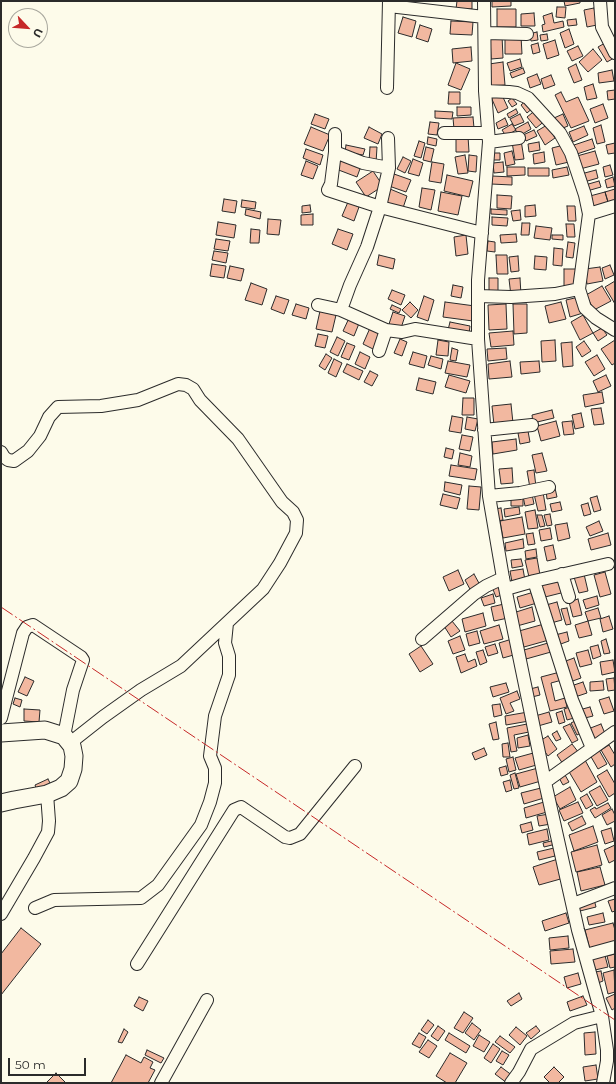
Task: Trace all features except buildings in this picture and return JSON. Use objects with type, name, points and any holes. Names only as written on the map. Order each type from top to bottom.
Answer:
[{"type":"highway","points":[[1,733],[45,730],[67,739],[74,749],[73,769],[69,781],[61,788],[47,794],[1,803]]},
{"type":"street","points":[[484,1],[485,91],[488,138],[478,296],[478,339],[489,496],[504,584],[578,930],[602,1016],[607,1050],[607,1061],[603,1083]]},
{"type":"street","points":[[600,1],[602,27],[615,53]]},
{"type":"street","points":[[387,88],[389,4],[484,17]]},
{"type":"street","points":[[485,33],[527,34]]},
{"type":"street","points":[[485,91],[517,93],[528,98],[560,133],[571,153],[585,195],[589,214],[579,289],[585,308],[596,318],[615,330]]},
{"type":"street","points":[[444,133],[488,138],[519,138]]},
{"type":"street","points":[[335,134],[335,152],[331,184],[328,190],[380,207],[482,233]]},
{"type":"street","points":[[341,310],[350,285],[367,247],[380,207],[389,168],[388,138]]},
{"type":"street","points":[[335,152],[363,163],[389,168]]},
{"type":"street","points":[[589,214],[615,206]]},
{"type":"street","points":[[478,296],[518,297],[555,294],[579,289]]},
{"type":"street","points":[[318,305],[341,310],[386,330],[402,332],[415,329],[478,339]]},
{"type":"street","points":[[379,351],[386,330]]},
{"type":"street","points":[[1,452],[8,460],[14,460],[28,451],[40,436],[49,417],[58,407],[101,406],[138,400],[178,384],[186,385],[193,389],[200,400],[238,439],[282,502],[292,512],[297,520],[296,533],[263,589],[181,666],[67,739]]},
{"type":"street","points":[[484,430],[532,424]]},
{"type":"street","points":[[489,496],[520,493],[549,487]]},
{"type":"street","points":[[422,639],[474,594],[486,586],[534,581],[608,564]]},
{"type":"street","points":[[562,574],[569,596]]},
{"type":"street","points":[[534,581],[572,700],[592,748]]},
{"type":"street","points":[[35,908],[54,900],[141,898],[158,885],[201,825],[215,783],[215,768],[210,756],[215,716],[229,675],[229,656],[225,643],[227,623]]},
{"type":"street","points":[[1,718],[23,633],[27,627],[33,625],[81,657],[83,660],[73,690],[67,739]]},
{"type":"street","points":[[546,782],[615,732]]},
{"type":"street","points":[[137,964],[234,810],[241,807],[285,837],[290,838],[300,834],[355,766]]},
{"type":"street","points":[[3,907],[34,858],[48,832],[49,821],[47,794]]},
{"type":"street","points":[[573,904],[615,888]]},
{"type":"street","points":[[586,955],[615,947]]},
{"type":"street","points":[[161,1083],[208,1000]]},
{"type":"street","points":[[510,1083],[522,1069],[531,1049],[574,1023],[602,1016]]},
{"type":"power","points":[[1,607],[615,1020]]}]
